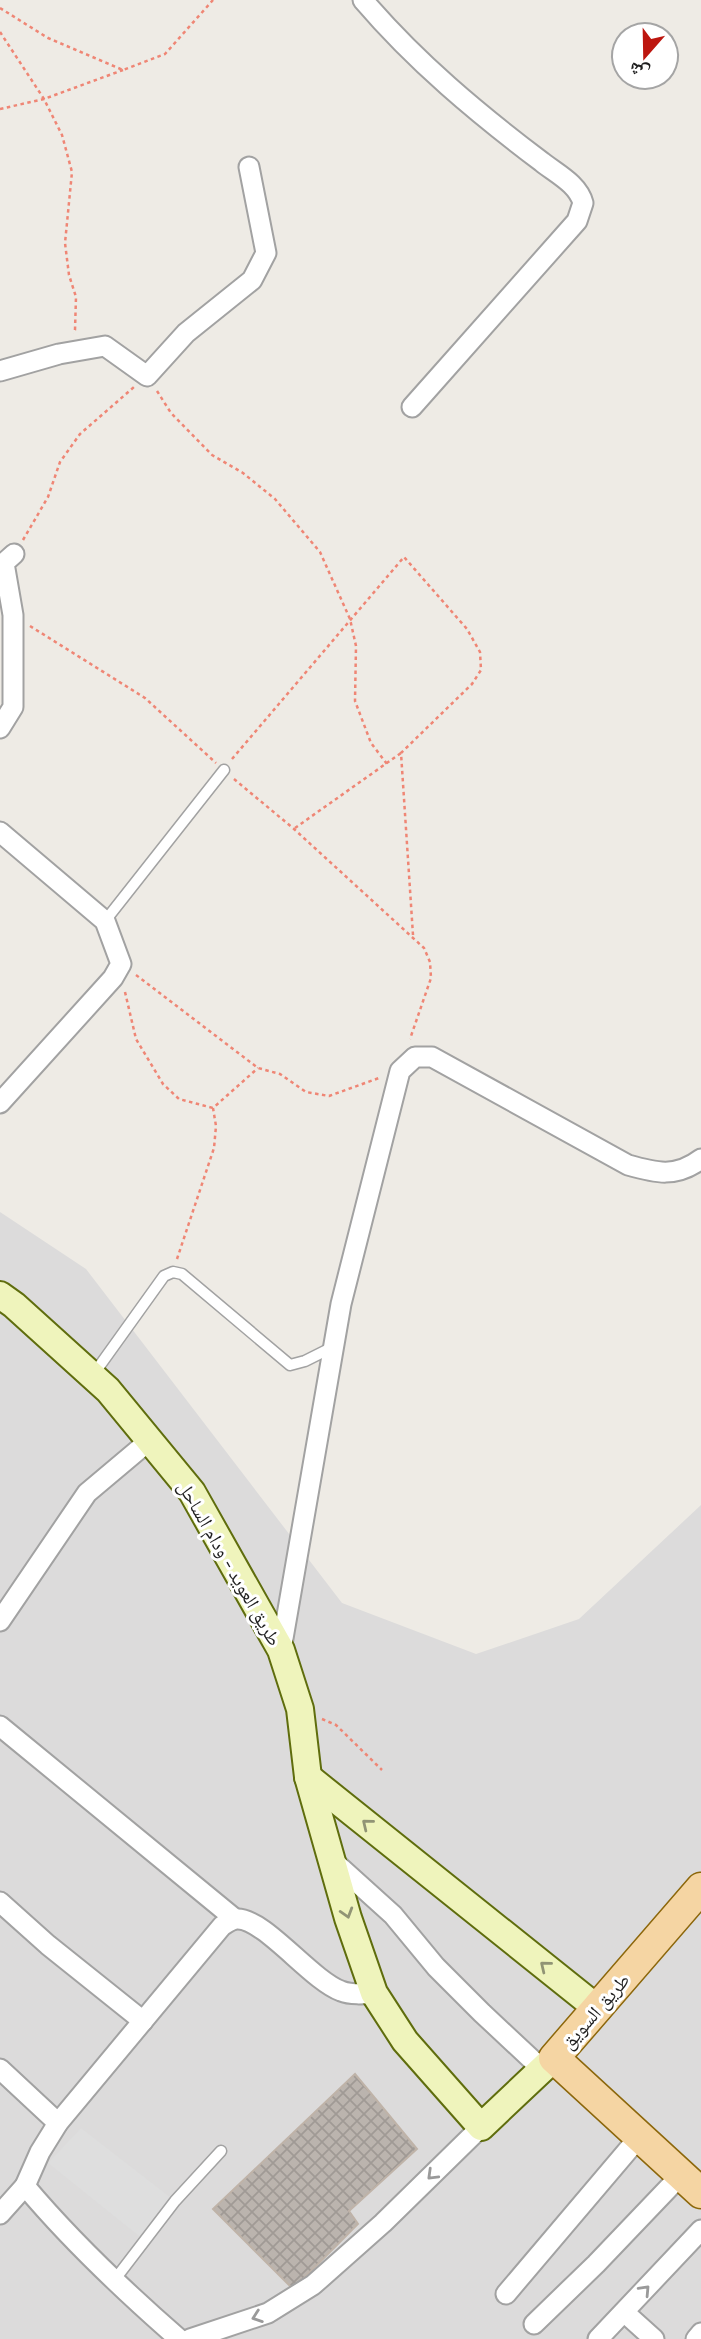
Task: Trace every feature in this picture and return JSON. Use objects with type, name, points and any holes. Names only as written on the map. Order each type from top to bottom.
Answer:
[{"type":"main road","name":"طريق العويد - ودام الساحل","points":[[0,1295],[108,1390],[192,1492],[281,1650],[300,1709],[308,1777],[348,1918],[374,1993],[405,2041],[481,2127]]},
{"type":"main road","points":[[308,1777],[598,2009]]},
{"type":"main road","name":"طريق السويق","points":[[481,2127],[549,2064],[701,1888]]},
{"type":"main road","points":[[549,2064],[640,2136],[691,2184]]},
{"type":"street","points":[[363,0],[392,34],[438,79],[574,187],[583,203],[578,221],[412,407]]},
{"type":"street","points":[[0,372],[59,354],[106,346],[147,376],[186,333],[252,280],[266,253],[249,167]]},
{"type":"street","points":[[0,728],[13,707],[13,615],[4,563],[14,554]]},
{"type":"street","points":[[0,832],[105,920],[121,964],[113,978],[0,1103]]},
{"type":"street","points":[[281,1650],[341,1304],[400,1071],[415,1057],[432,1057],[628,1165],[651,1172],[675,1173],[701,1159]]},
{"type":"street","points":[[0,1621],[87,1493],[149,1440]]},
{"type":"street","points":[[0,1726],[235,1919],[252,1922],[326,1983],[342,1992],[374,1993]]},
{"type":"street","points":[[330,1858],[393,1915],[436,1967],[482,2013],[549,2064]]},
{"type":"street","points":[[0,1902],[48,1945],[143,2021]]},
{"type":"street","points":[[0,2214],[26,2186],[40,2152],[58,2123],[222,1926],[235,1919]]},
{"type":"street","points":[[0,2069],[58,2123]]},
{"type":"street","points":[[190,2339],[268,2313],[313,2285],[481,2127]]},
{"type":"street","points":[[506,2294],[640,2136]]},
{"type":"street","points":[[534,2324],[596,2264],[691,2184]]},
{"type":"street","points":[[26,2186],[113,2281],[179,2339]]},
{"type":"street","points":[[598,2339],[701,2230]]},
{"type":"street","points":[[624,2312],[653,2339]]},
{"type":"street","points":[[696,2339],[701,2333]]},
{"type":"lane","points":[[105,920],[224,770]]},
{"type":"lane","points":[[93,1376],[164,1276],[173,1272],[183,1274],[290,1365],[305,1361],[333,1347]]},
{"type":"lane","points":[[113,2281],[175,2201],[220,2151]]},
{"type":"path","points":[[0,109],[44,99],[165,54],[213,0]]},
{"type":"path","points":[[0,8],[48,38],[122,71]]},
{"type":"path","points":[[0,32],[44,99],[62,135],[72,172],[65,243],[69,275],[76,297],[75,330],[59,354]]},
{"type":"path","points":[[14,554],[48,497],[60,462],[80,434],[147,376],[179,422],[212,455],[243,473],[275,499],[320,552],[350,619],[356,646],[355,701],[372,743],[387,764]]},
{"type":"path","points":[[224,770],[404,557],[467,629],[480,652],[481,670],[472,684],[401,753],[294,829]]},
{"type":"path","points":[[13,615],[145,698],[413,937],[424,948],[430,962],[431,978],[400,1071],[329,1096],[306,1092],[280,1074],[258,1068],[121,964]]},
{"type":"path","points":[[401,753],[413,937]]},
{"type":"path","points":[[121,964],[136,1039],[163,1084],[179,1099],[213,1108]]},
{"type":"path","points":[[213,1108],[258,1068]]},
{"type":"path","points":[[173,1272],[214,1148],[216,1126],[213,1108]]},
{"type":"path","points":[[300,1709],[336,1725],[382,1770]]},
{"type":"shaded area","points":[[0,1212],[86,1269],[342,1603],[476,1654],[579,1619],[701,1505],[701,2339],[0,2339]]},
{"type":"shaded area","points":[[81,2128],[175,2201],[144,2240],[48,2163]]},
{"type":"building","points":[[355,2074],[417,2149],[349,2211],[358,2224],[293,2289],[213,2209]]}]
